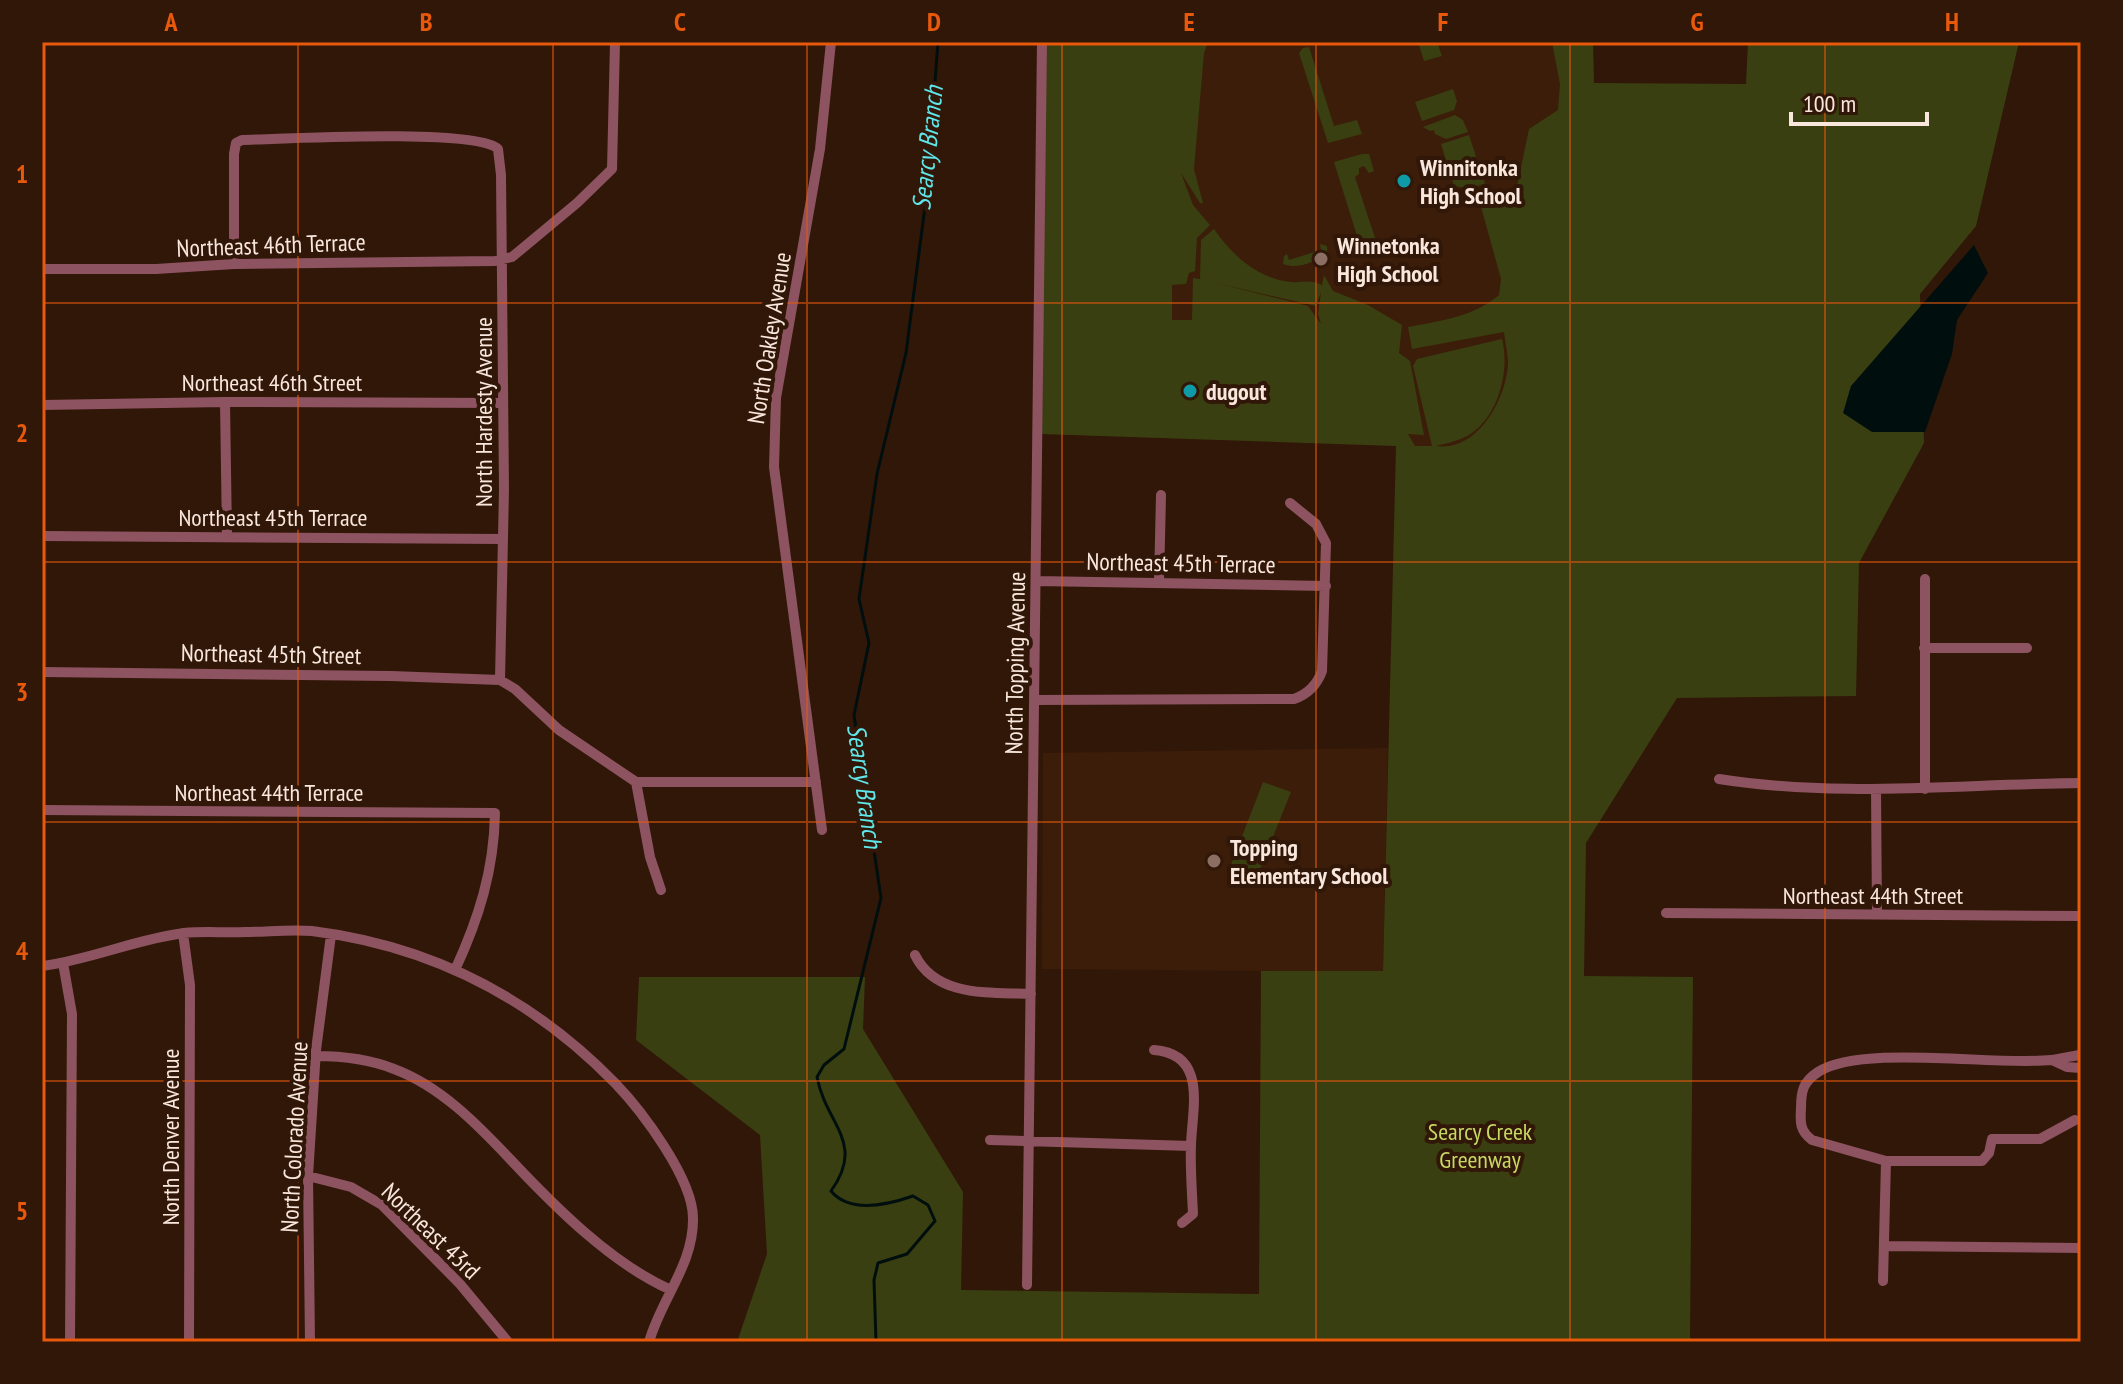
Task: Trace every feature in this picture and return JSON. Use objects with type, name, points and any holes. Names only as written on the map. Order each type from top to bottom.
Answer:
[{"type":"street","points":[[502,259],[512,257],[612,169],[615,42]]},
{"type":"street","name":"North Oakley Avenue","points":[[822,830],[773,438],[776,398],[820,149],[831,42]]},
{"type":"street","name":"North Topping Avenue","points":[[1027,1285],[1042,42]]},
{"type":"street","name":"North Hardesty Avenue","points":[[234,264],[236,143],[242,140],[415,137],[483,142],[495,146],[500,155],[502,259],[500,680]]},
{"type":"street","name":"Northeast 46th Terrace","points":[[42,269],[156,269],[234,264],[502,259]]},
{"type":"street","points":[[225,402],[227,536]]},
{"type":"street","name":"Northeast 46th Street","points":[[42,405],[503,403]]},
{"type":"street","points":[[1159,583],[1161,495]]},
{"type":"street","points":[[1034,700],[1294,699],[1312,689],[1322,671],[1327,555],[1322,533],[1316,524],[1290,503]]},
{"type":"street","name":"Northeast 45th Terrace","points":[[42,536],[503,539]]},
{"type":"street","points":[[1925,579],[1925,789]]},
{"type":"street","name":"Northeast 45th Terrace","points":[[1036,581],[1326,586]]},
{"type":"street","points":[[1924,648],[2027,648]]},
{"type":"street","name":"Northeast 45th Street","points":[[42,672],[500,680]]},
{"type":"street","points":[[500,680],[515,689],[559,730],[636,782],[816,782]]},
{"type":"street","points":[[1719,779],[1806,788],[1876,789],[2081,783]]},
{"type":"street","points":[[636,782],[647,842],[661,890]]},
{"type":"street","points":[[1876,789],[1877,915]]},
{"type":"street","name":"Northeast 44th Terrace","points":[[42,810],[495,813],[493,856],[484,897],[455,970]]},
{"type":"street","name":"Northeast 44th Street","points":[[1666,913],[2081,916]]},
{"type":"street","points":[[42,966],[183,933],[309,931],[386,945],[455,970],[494,989],[558,1031],[623,1091],[652,1127],[681,1179],[693,1214],[692,1247],[649,1342]]},
{"type":"street","name":"North Denver Avenue","points":[[183,933],[190,985],[189,1342]]},
{"type":"street","name":"North Colorado Avenue","points":[[310,1342],[308,1176],[316,1056],[331,935]]},
{"type":"street","points":[[915,955],[931,975],[952,987],[1031,994]]},
{"type":"street","points":[[63,963],[72,1014],[70,1342]]},
{"type":"street","points":[[1154,1050],[1178,1057],[1190,1073],[1195,1091],[1191,1146],[1193,1214],[1182,1223]]},
{"type":"street","points":[[2075,1120],[2040,1139],[1992,1139],[1989,1153],[1982,1161],[1886,1161],[1804,1135],[1800,1127],[1801,1092],[1805,1082],[1821,1070],[1848,1062],[1882,1059],[2052,1060],[2081,1055]]},
{"type":"street","points":[[316,1056],[375,1062],[424,1083],[480,1129],[602,1248],[625,1265],[671,1290]]},
{"type":"street","points":[[2052,1060],[2067,1067],[2081,1068]]},
{"type":"street","points":[[990,1140],[1191,1146]]},
{"type":"street","points":[[1883,1281],[1886,1161]]},
{"type":"street","name":"Northeast 43rd","points":[[308,1176],[351,1187],[382,1205],[460,1284],[508,1342]]},
{"type":"street","points":[[1884,1246],[2081,1248]]},
{"type":"shaded area","name":"Winnetonka High School","points":[[1049,42],[1593,42],[1601,452],[1042,434]]},
{"type":"shaded area","points":[[1974,245],[1988,273],[1957,320],[1952,354],[1925,432],[1872,432],[1843,413],[1851,386]]},
{"type":"shaded area","points":[[42,542],[47,542],[47,666],[42,666]]},
{"type":"shaded area","name":"Topping Elementary School","points":[[1388,748],[1383,972],[1042,969],[1043,753]]},
{"type":"green space","name":"Searcy Creek Greenway","points":[[1045,42],[1208,42],[1204,53],[1194,169],[1203,203],[1200,203],[1181,173],[1193,205],[1210,225],[1197,238],[1195,271],[1189,273],[1186,284],[1172,285],[1172,320],[1192,320],[1193,278],[1200,279],[1201,240],[1214,229],[1247,264],[1268,276],[1322,285],[1324,275],[1333,291],[1368,305],[1402,325],[1399,353],[1410,361],[1424,435],[1408,434],[1415,446],[1432,446],[1413,366],[1417,359],[1502,339],[1503,377],[1495,403],[1481,425],[1468,435],[1436,446],[1451,446],[1464,441],[1487,421],[1502,393],[1508,364],[1504,332],[1412,349],[1408,327],[1467,313],[1499,295],[1501,279],[1480,203],[1490,193],[1502,199],[1515,196],[1529,129],[1558,110],[1560,84],[1552,42],[1593,42],[1594,83],[1746,84],[1748,42],[2019,42],[1976,226],[1920,294],[1924,443],[1859,563],[1856,696],[1677,698],[1586,843],[1584,976],[1693,977],[1690,1342],[737,1342],[767,1254],[760,1135],[636,1040],[639,977],[865,977],[863,1029],[963,1192],[961,1290],[1259,1294],[1261,971],[1383,971],[1396,446],[1042,434]],"holes":[[[1216,283],[1316,306],[1321,292],[1318,314],[1321,324],[1308,306]]]},
{"type":"green space","points":[[1418,42],[1437,42],[1442,56],[1424,61]]},
{"type":"green space","points":[[1309,47],[1334,126],[1357,120],[1362,134],[1328,143],[1299,53]]},
{"type":"green space","points":[[1453,89],[1457,101],[1454,110],[1422,121],[1415,102]]},
{"type":"green space","points":[[1455,115],[1463,120],[1468,132],[1446,139],[1435,134],[1434,130],[1423,127]]},
{"type":"green space","points":[[1469,135],[1485,184],[1467,188],[1454,186],[1441,144]]},
{"type":"green space","points":[[1369,154],[1374,171],[1369,173],[1364,166],[1359,168],[1359,174],[1355,177],[1375,238],[1362,242],[1358,239],[1334,162]]},
{"type":"green space","points":[[1320,244],[1327,246],[1327,252],[1318,259],[1301,265],[1283,264],[1287,254],[1289,260],[1321,250]]},
{"type":"green space","points":[[1263,782],[1291,792],[1254,884],[1227,875]]},
{"type":"waterway","name":"Searcy Branch","points":[[876,1342],[874,1280],[878,1263],[907,1254],[935,1221],[928,1205],[913,1196],[882,1204],[859,1205],[849,1203],[831,1191],[841,1174],[844,1146],[817,1077],[824,1065],[844,1049],[881,898],[854,715],[869,643],[859,599],[877,474],[906,353],[926,199],[938,42]]},
{"type":"place","name":"Winnitonka High School","points":[[1404,181]]},
{"type":"place","name":"Winnetonka High School","points":[[1321,259]]},
{"type":"place","name":"dugout","points":[[1190,391]]},
{"type":"place","name":"Topping Elementary School","points":[[1214,861]]}]
